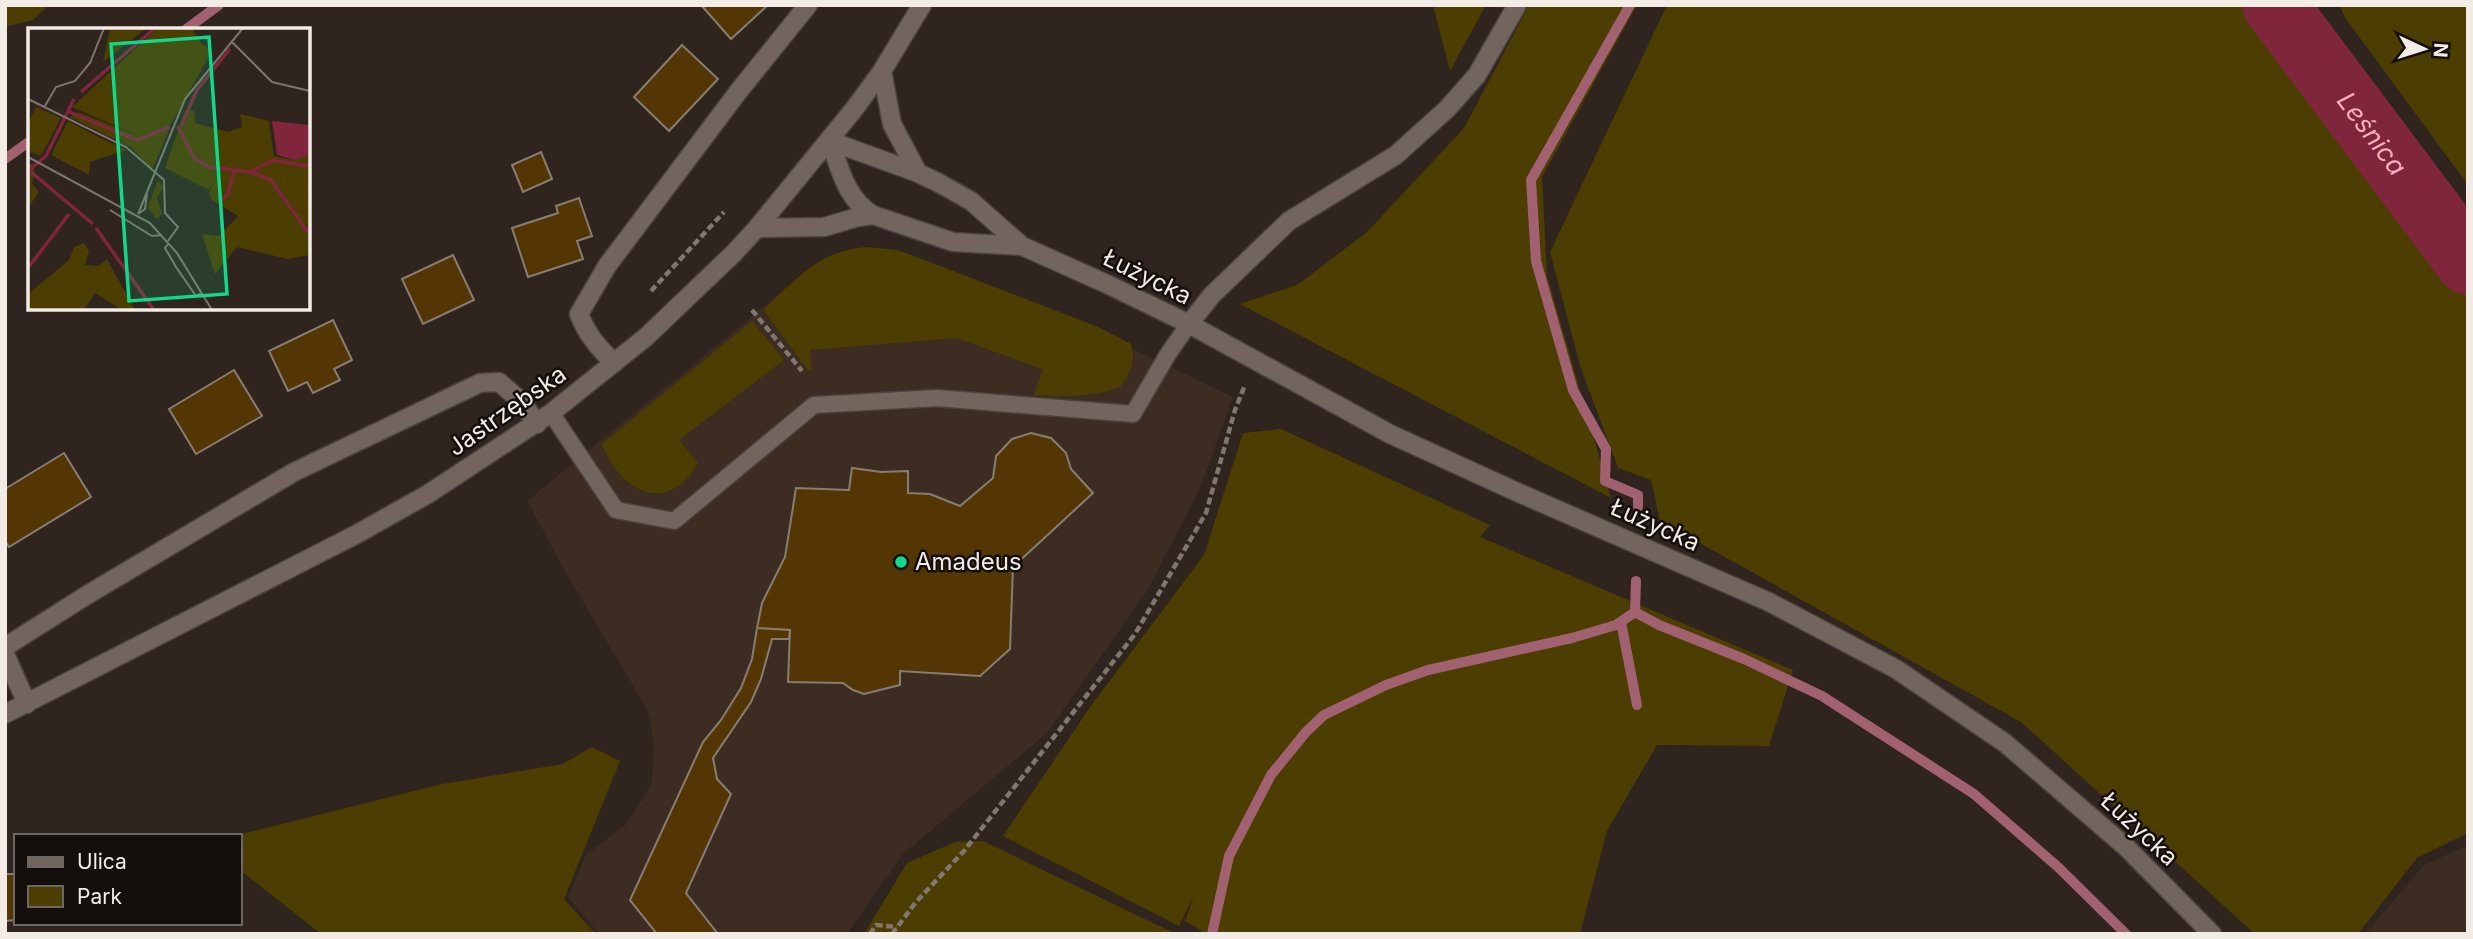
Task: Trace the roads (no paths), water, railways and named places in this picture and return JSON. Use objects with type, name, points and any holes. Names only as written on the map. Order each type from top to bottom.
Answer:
[{"type":"main road","points":[[614,363],[594,343],[579,314],[607,266],[807,5]]},
{"type":"main road","name":"Jastrzębska","points":[[5,715],[357,534],[428,494],[544,418],[614,363],[714,272],[757,228],[830,141],[882,71],[922,5]]},
{"type":"main road","points":[[1189,324],[1212,295],[1289,221],[1396,155],[1447,109],[1477,75],[1517,5]]},
{"type":"main road","points":[[882,71],[892,124],[919,173]]},
{"type":"main road","name":"Łużycka","points":[[830,141],[853,199],[873,215],[953,242],[1022,246]]},
{"type":"main road","name":"Łużycka","points":[[830,141],[919,173],[971,201],[1022,246],[1189,324],[1390,434],[1769,602],[1896,669],[2005,743],[2126,846],[2212,934]]},
{"type":"main road","points":[[757,228],[824,227],[873,215]]},
{"type":"main road","points":[[5,647],[87,594],[294,472],[480,383],[499,382],[544,418]]},
{"type":"main road","points":[[5,654],[27,704]]},
{"type":"lane","points":[[544,418],[616,510],[674,521],[814,405],[937,398],[1133,414],[1189,324]]},
{"type":"waterway","points":[[188,28],[219,5]]},
{"type":"waterway","points":[[1630,5],[1531,180],[1536,261],[1573,390],[1606,449],[1605,481],[1638,495],[1638,507]]},
{"type":"waterway","name":"Leśnica","points":[[2275,5],[2468,262]]},
{"type":"waterway","points":[[5,159],[28,142]]},
{"type":"waterway","points":[[1212,934],[1229,856],[1271,775],[1306,732],[1324,715],[1386,685],[1428,670],[1572,638],[1616,625],[1635,612],[1636,581]]},
{"type":"waterway","points":[[1635,612],[1822,696],[1974,794],[2058,867],[2126,934]]},
{"type":"waterway","points":[[1621,622],[1637,705]]},
{"type":"place","name":"Amadeus","points":[[901,562]]}]
